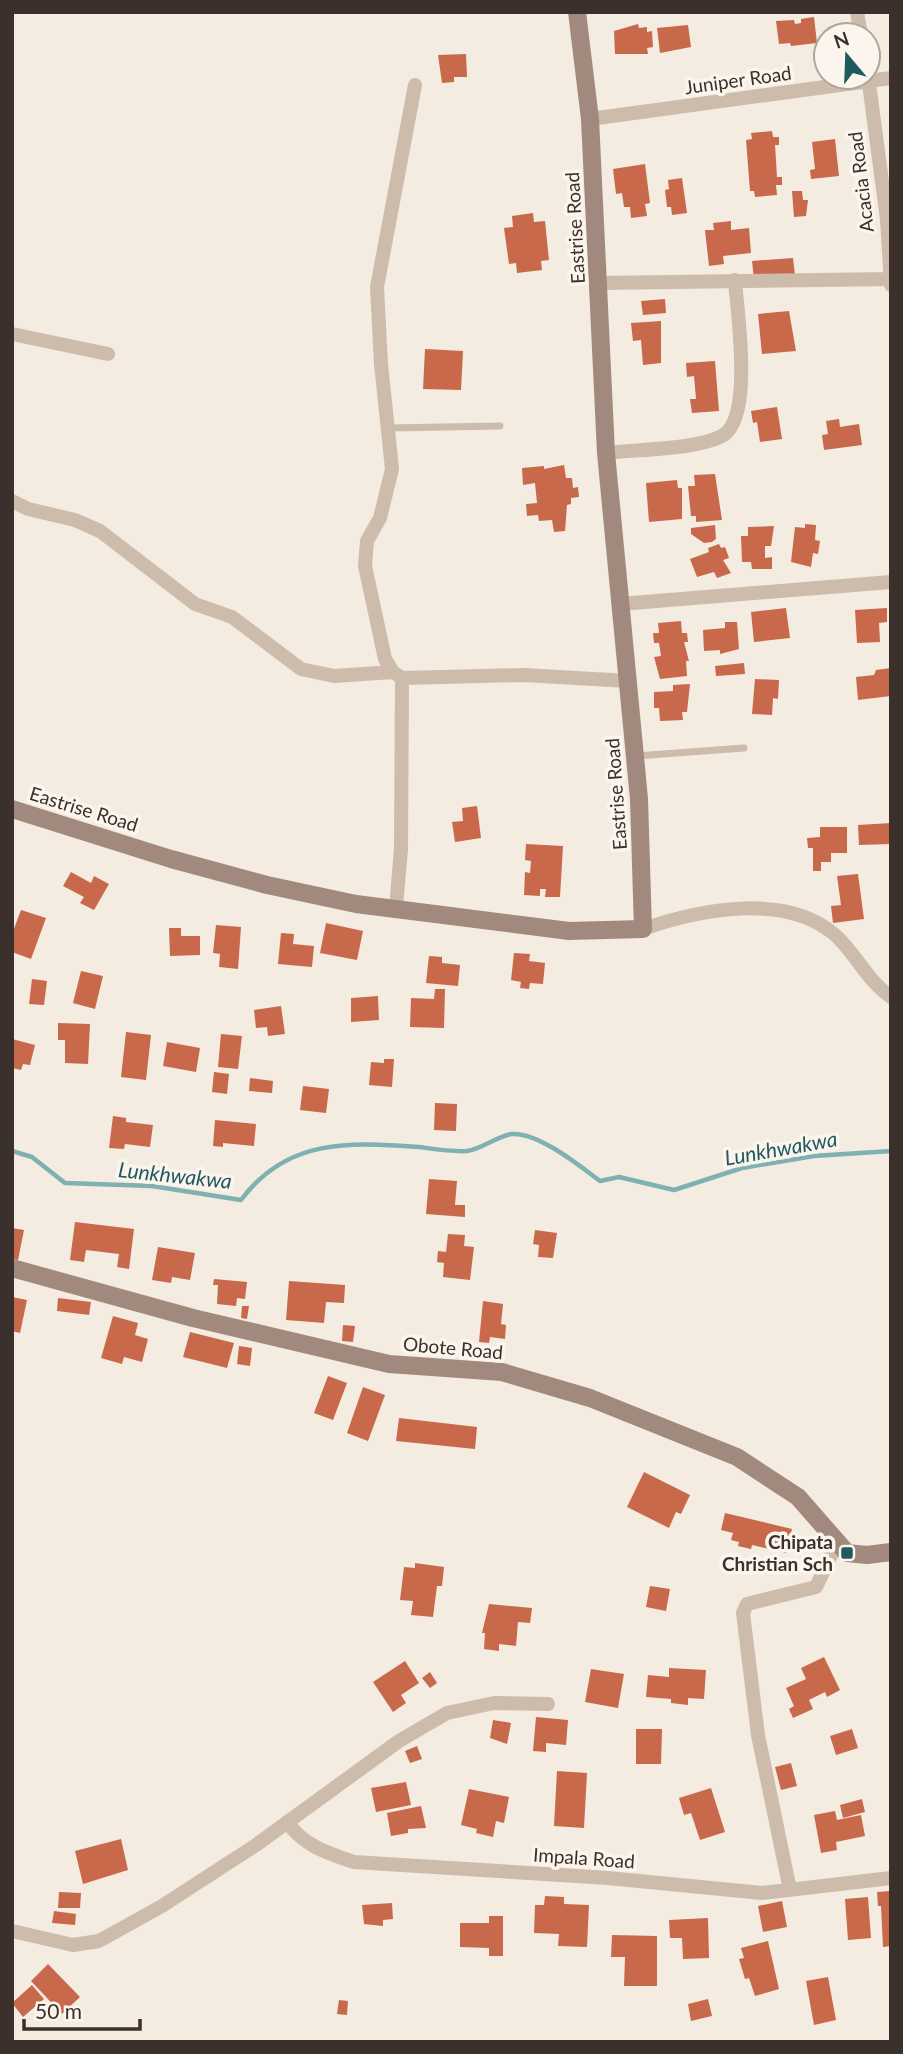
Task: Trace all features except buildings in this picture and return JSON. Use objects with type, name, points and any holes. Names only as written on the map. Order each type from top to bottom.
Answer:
[{"type":"street","name":"Eastrise Road","points":[[12,809],[267,885],[356,904],[569,931],[643,929],[635,757],[606,453],[590,119],[577,12]]},
{"type":"street","points":[[396,907],[401,849],[397,675],[385,659],[365,566],[367,541],[380,518],[392,469],[381,364],[377,287],[415,85]]},
{"type":"street","name":"Juniper Road","points":[[590,119],[812,87]]},
{"type":"street","name":"Acacia Road","points":[[871,91],[887,219],[890,281]]},
{"type":"street","points":[[606,453],[704,442],[725,435],[737,417],[741,395],[735,280]]},
{"type":"street","points":[[599,283],[890,281]]},
{"type":"street","points":[[12,334],[108,354]]},
{"type":"street","points":[[12,501],[28,509],[75,520],[100,531],[195,604],[232,617],[301,669],[334,676],[524,675],[628,681]]},
{"type":"street","points":[[620,604],[891,582]]},
{"type":"street","points":[[643,929],[702,911],[765,909],[794,914],[831,931],[851,950],[872,980],[891,997]]},
{"type":"street","name":"Obote Road","points":[[12,1268],[192,1318],[389,1364],[502,1372],[590,1398],[737,1457],[798,1497],[847,1553],[867,1555],[891,1552]]},
{"type":"street","points":[[790,1890],[758,1735],[743,1614],[747,1604],[757,1599],[816,1587],[837,1543]]},
{"type":"street","points":[[12,1931],[73,1945],[99,1941],[162,1906],[287,1822],[399,1741],[447,1713],[494,1703],[548,1704]]},
{"type":"street","name":"Impala Road","points":[[287,1822],[298,1838],[354,1863],[594,1877],[762,1894],[891,1878]]},
{"type":"lane","points":[[389,428],[500,426]]},
{"type":"lane","points":[[635,757],[744,748]]},
{"type":"waterway","name":"Lunkhwakwa","points":[[12,1151],[32,1157],[65,1183],[152,1186],[241,1200],[259,1180],[279,1165],[321,1148],[344,1145],[393,1145],[467,1151],[506,1135],[522,1135],[534,1138],[558,1151],[600,1181],[619,1177],[674,1190],[742,1168],[814,1156],[891,1151]]},
{"type":"place","name":"Chipata Christian Sch","points":[[847,1553]]}]
